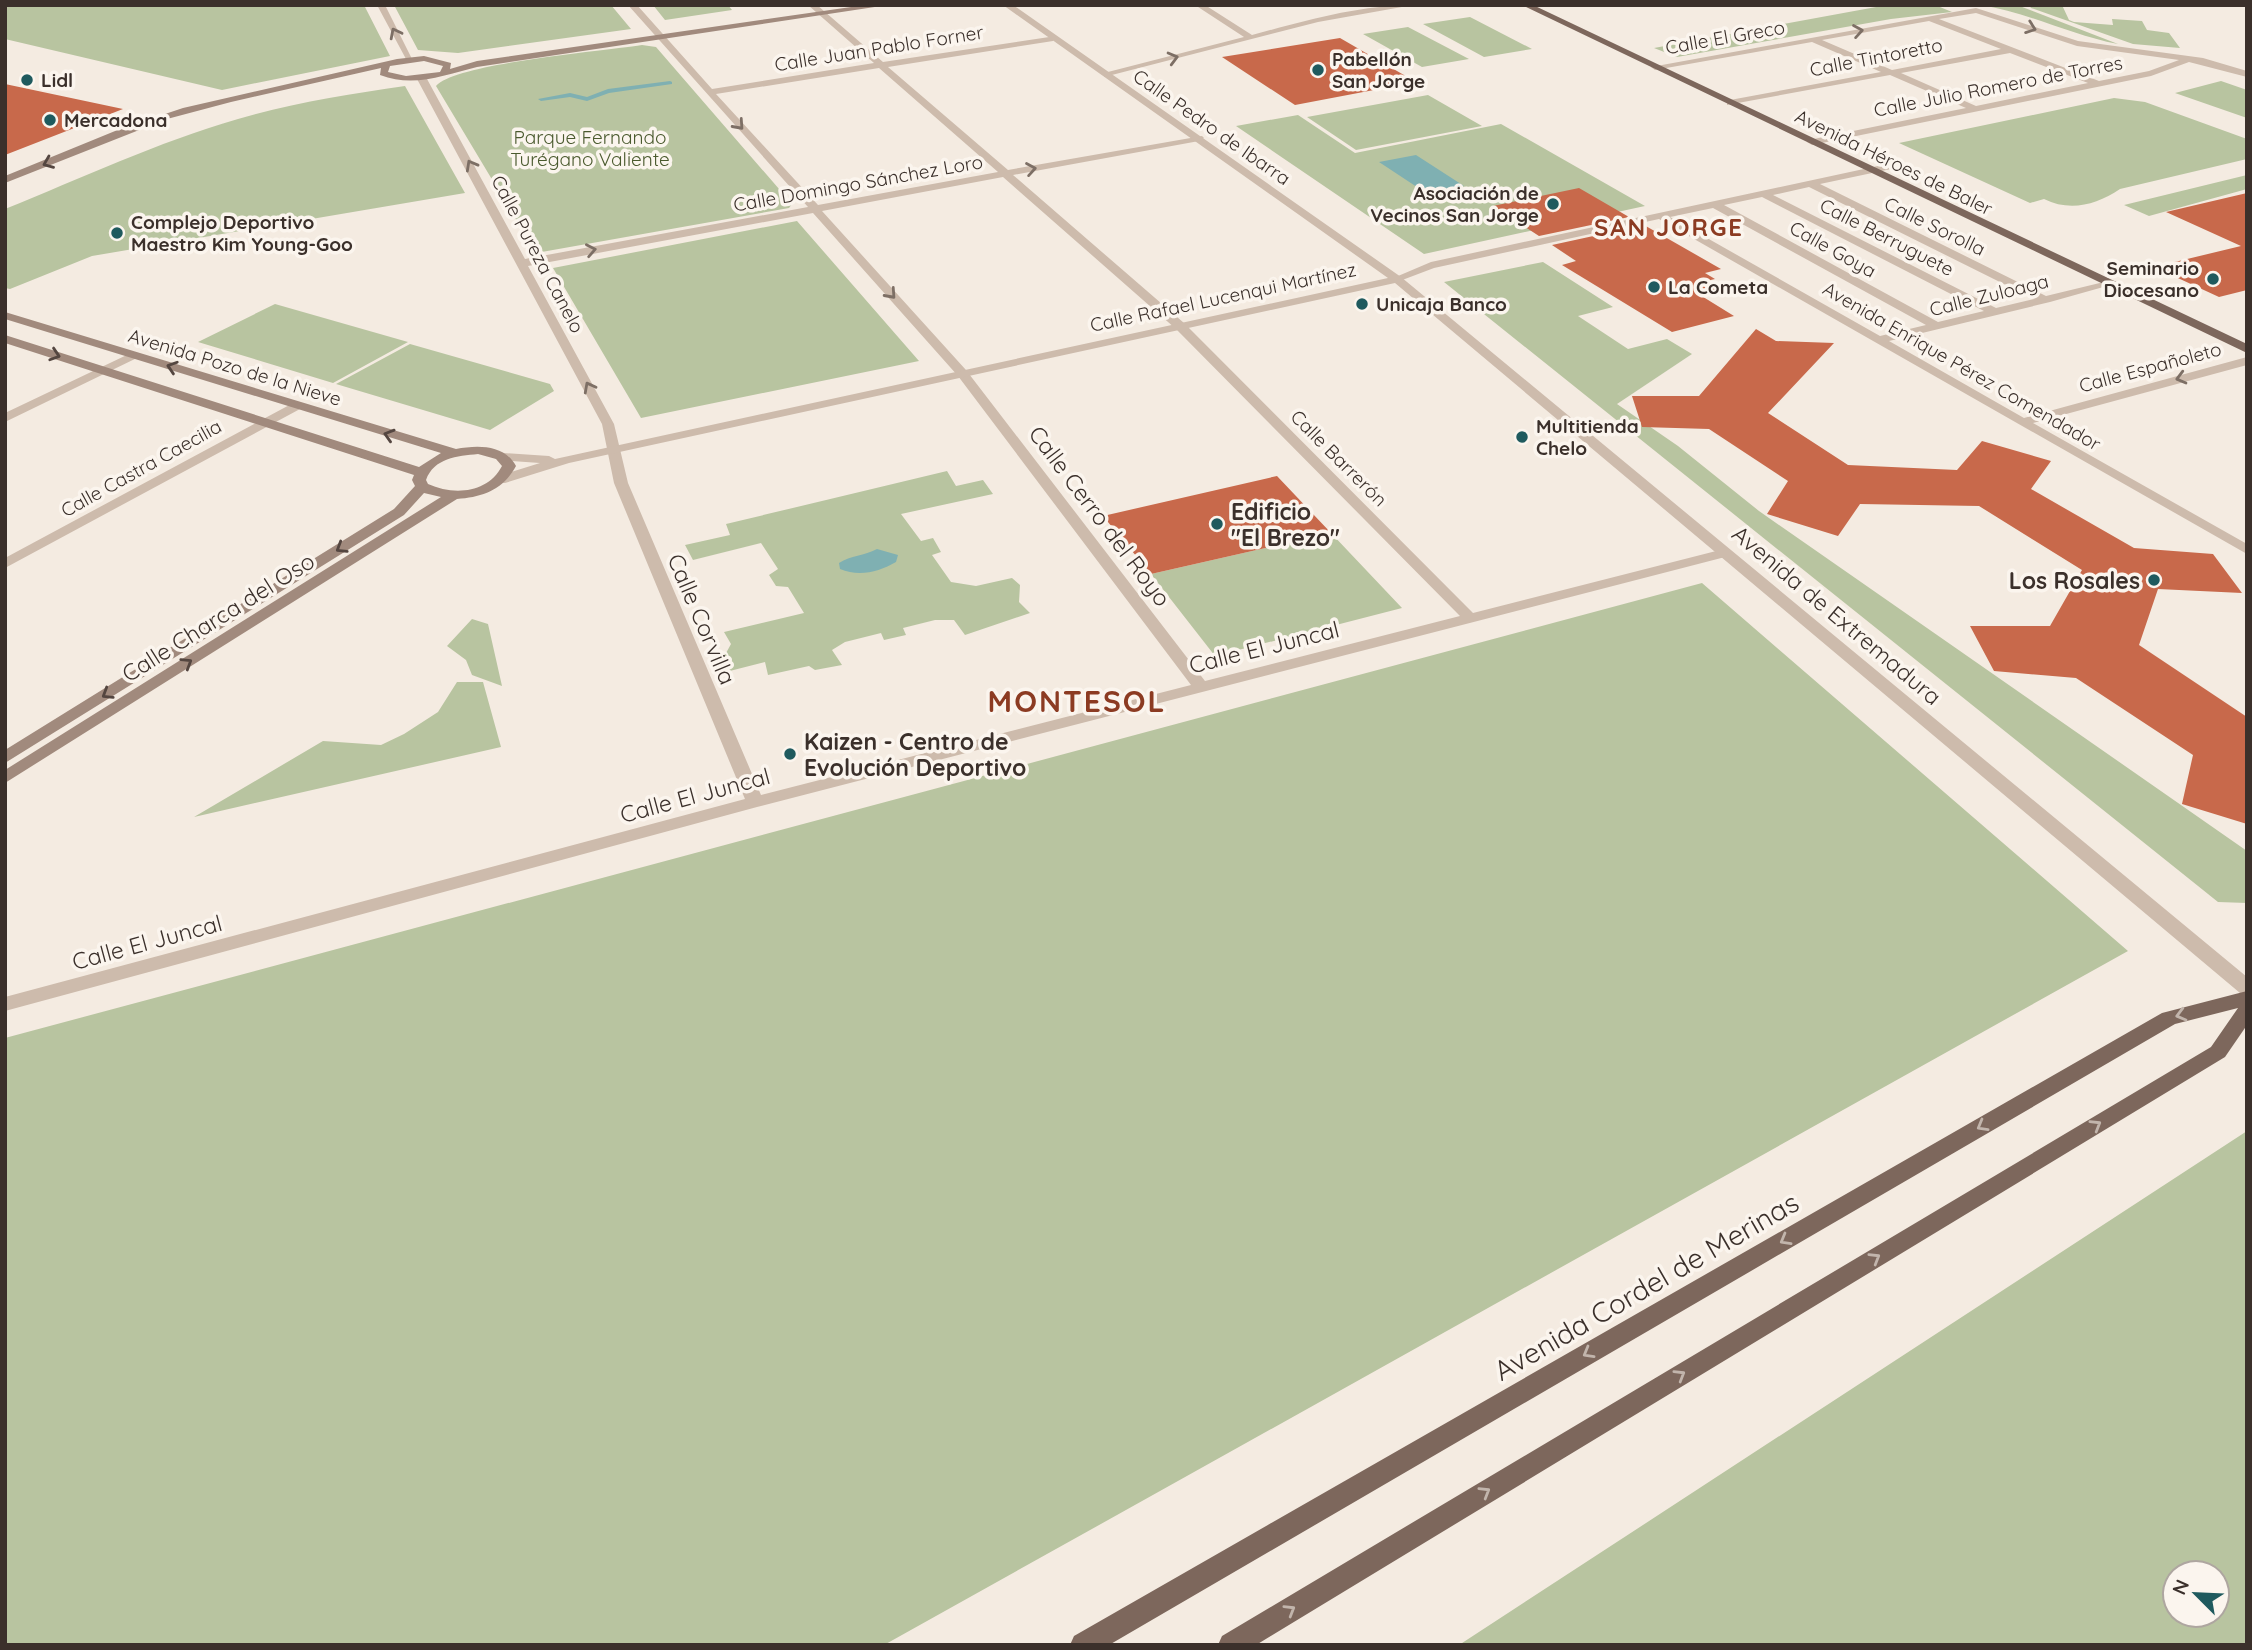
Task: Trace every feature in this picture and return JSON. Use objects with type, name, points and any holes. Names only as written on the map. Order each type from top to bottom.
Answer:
[{"type":"main road","points":[[5,192],[150,133],[202,116],[311,88],[392,78],[422,79],[444,71],[837,5]]},
{"type":"main road","points":[[816,9],[884,5]]},
{"type":"main road","name":"Avenida Héroes de Baler","points":[[1526,5],[2247,349]]},
{"type":"main road","name":"Avenida Héroes de Baler","points":[[1544,5],[2247,337]]},
{"type":"main road","points":[[5,180],[123,132],[200,107],[280,86],[410,59],[440,60],[658,34]]},
{"type":"main road","points":[[440,60],[448,65],[444,71]]},
{"type":"main road","points":[[386,66],[383,73],[392,78]]},
{"type":"main road","name":"Avenida Pozo de la Nieve","points":[[5,315],[455,453]]},
{"type":"main road","name":"Avenida Pozo de la Nieve","points":[[5,339],[266,422],[421,479],[431,492],[454,495]]},
{"type":"main road","points":[[454,495],[474,492],[500,480],[509,466],[503,457],[478,450],[455,453]]},
{"type":"main road","name":"Calle Charca del Oso","points":[[5,758],[399,512],[437,459],[455,453]]},
{"type":"main road","name":"Calle Charca del Oso","points":[[5,778],[454,495]]},
{"type":"main road","name":"Avenida Cordel de Merinas","points":[[1083,1645],[2169,1018],[2247,998]]},
{"type":"main road","points":[[1231,1645],[2218,1052],[2247,1009]]},
{"type":"street","points":[[382,5],[410,59]]},
{"type":"street","name":"Calle Cerro del Royo","points":[[632,5],[962,373],[1200,687]]},
{"type":"street","name":"Calle Pedro de Ibarra","points":[[1007,5],[1397,279]]},
{"type":"street","points":[[1199,5],[1250,37]]},
{"type":"street","points":[[1360,5],[1371,11]]},
{"type":"street","points":[[1107,75],[1250,37],[1409,5]]},
{"type":"street","name":"Calle Barrerón","points":[[816,9],[1180,326],[1470,618]]},
{"type":"street","name":"Calle El Greco","points":[[1655,67],[1966,11],[1986,12],[2055,37],[2092,46],[2188,59]]},
{"type":"street","points":[[1929,18],[2097,83]]},
{"type":"street","name":"Calle Juan Pablo Forner","points":[[709,92],[1053,38]]},
{"type":"street","points":[[1813,39],[1976,108]]},
{"type":"street","name":"Calle Tintoretto","points":[[1730,103],[2010,50]]},
{"type":"street","points":[[2188,59],[2247,74]]},
{"type":"street","name":"Calle Julio Romero de Torres","points":[[1812,142],[2151,73],[2188,59]]},
{"type":"street","name":"Calle Pureza Canelo","points":[[422,79],[524,263],[608,424],[615,450]]},
{"type":"street","name":"Calle Domingo Sánchez Loro","points":[[524,263],[1199,138]]},
{"type":"street","name":"Calle Rafael Lucenqui Martínez","points":[[500,480],[566,460],[1397,279],[1431,265],[1887,167]]},
{"type":"street","name":"Calle Sorolla","points":[[1809,183],[2046,300]]},
{"type":"street","name":"Calle Berruguete","points":[[1762,193],[1995,312]]},
{"type":"street","name":"Calle Goya","points":[[1714,204],[1936,326]]},
{"type":"street","name":"Avenida Enrique Pérez Comendador","points":[[1659,215],[2247,550]]},
{"type":"street","name":"Avenida de Extremadura","points":[[1397,279],[2247,988]]},
{"type":"street","name":"Calle Zuloaga","points":[[1879,340],[2108,284]]},
{"type":"street","points":[[5,418],[135,356]]},
{"type":"street","name":"Calle Españoleto","points":[[2022,422],[2247,361]]},
{"type":"street","name":"Calle Castra Caecilia","points":[[5,564],[295,406]]},
{"type":"street","name":"Calle Corvilla","points":[[615,450],[621,483],[755,802]]},
{"type":"street","name":"Calle Rafael Lucenqui Martínez","points":[[503,457],[566,460]]},
{"type":"street","name":"Calle El Juncal","points":[[5,1004],[755,802],[1724,553]]},
{"type":"green space","points":[[5,5],[364,5],[390,56],[222,90],[5,39]]},
{"type":"green space","points":[[394,5],[611,5],[631,29],[458,53],[418,50]]},
{"type":"green space","points":[[653,5],[728,5],[732,10],[665,20]]},
{"type":"green space","points":[[1887,5],[1935,5],[1952,12],[1891,19],[1677,57],[1654,48]]},
{"type":"green space","points":[[1980,5],[2017,5],[2118,44],[1998,8]]},
{"type":"green space","points":[[2029,5],[2062,5],[2069,20],[2074,22],[2113,25],[2112,19],[2142,21],[2147,30],[2169,33],[2180,48],[2133,44],[2031,8]]},
{"type":"green space","points":[[1470,17],[1532,49],[1484,57],[1423,24]]},
{"type":"green space","points":[[1408,27],[1469,59],[1422,67],[1363,34]]},
{"type":"green space","name":"Parque Fernando Turégano Valiente","points":[[642,45],[656,47],[792,204],[789,208],[536,253],[436,86],[449,78],[500,65]]},
{"type":"green space","points":[[2221,81],[2247,90],[2247,118],[2175,93]]},
{"type":"green space","name":"Complejo Deportivo Maestro Kim Young-Goo","points":[[405,86],[465,193],[92,256],[10,289],[5,288],[5,209],[149,149],[208,128],[279,108]]},
{"type":"green space","points":[[1428,95],[1482,126],[1356,150],[1307,117]]},
{"type":"green space","points":[[2114,98],[2145,102],[2247,139],[2247,159],[2120,189],[2092,203],[2073,206],[2044,199],[2030,203],[1899,143]]},
{"type":"green space","points":[[1298,115],[1355,153],[1501,124],[1645,206],[1424,254],[1236,126]]},
{"type":"green space","points":[[2247,175],[2247,189],[2149,216],[2124,205]]},
{"type":"green space","points":[[797,221],[919,361],[641,418],[553,268]]},
{"type":"green space","points":[[1543,262],[1613,307],[1578,316],[1628,349],[1667,339],[1692,354],[1617,404],[1678,446],[1759,511],[2247,851],[2247,903],[2218,902],[1444,282]]},
{"type":"green space","points":[[275,304],[408,342],[333,383],[198,342]]},
{"type":"green space","points":[[410,344],[550,384],[554,391],[490,430],[336,384]]},
{"type":"green space","points":[[947,471],[956,486],[983,480],[993,494],[901,514],[921,541],[933,538],[941,552],[932,555],[951,582],[976,586],[1012,578],[1020,585],[1019,602],[1030,613],[965,635],[954,620],[935,620],[903,628],[906,635],[884,640],[881,633],[845,642],[832,650],[842,665],[815,670],[809,666],[768,675],[765,662],[714,675],[731,644],[724,632],[804,613],[788,587],[776,586],[769,575],[778,569],[761,543],[693,560],[685,545],[730,535],[726,524]]},
{"type":"green space","points":[[1331,533],[1402,608],[1215,656],[1151,574]]},
{"type":"green space","points":[[1702,583],[2128,951],[884,1645],[5,1645],[5,1038]]},
{"type":"green space","points":[[472,619],[488,624],[502,686],[472,675],[466,660],[447,646]]},
{"type":"green space","points":[[457,682],[483,682],[501,747],[194,817],[323,741],[381,745],[404,734],[438,712]]},
{"type":"green space","points":[[2247,1131],[2247,1645],[1459,1645]]},
{"type":"water","points":[[1416,155],[1464,186],[1426,193],[1379,162]]},
{"type":"water","points":[[877,549],[898,555],[896,562],[869,572],[854,573],[840,569],[839,563],[844,560]]},
{"type":"building","name":"Pabellón San Jorge","points":[[1340,38],[1416,82],[1295,105],[1222,57]]},
{"type":"building","name":"Mercadona","points":[[5,84],[123,109],[5,155]]},
{"type":"building","points":[[1579,188],[1629,217],[1539,236],[1493,206]]},
{"type":"building","points":[[2247,193],[2247,290],[2219,297],[2154,267],[2241,246],[2166,212]]},
{"type":"building","name":"La Cometa","points":[[1644,225],[1721,269],[1705,273],[1715,279],[1702,282],[1718,291],[1700,295],[1734,316],[1672,332],[1562,265],[1576,261],[1552,245]]},
{"type":"building","name":"Los Rosales","points":[[1756,329],[1776,341],[1834,343],[1768,413],[1848,465],[1957,470],[1982,441],[2051,461],[2031,489],[2134,548],[2213,554],[2242,593],[2158,589],[2139,645],[2247,717],[2247,824],[2182,804],[2193,755],[2076,678],[1994,671],[1970,626],[2050,626],[2082,570],[1979,506],[1860,504],[1838,536],[1767,514],[1788,481],[1709,429],[1642,427],[1632,396],[1699,396]]},
{"type":"building","name":"Edificio \"El Brezo\"","points":[[1277,476],[1331,533],[1151,574],[1103,516]]},
{"type":"waterway","points":[[541,99],[570,95],[587,99],[608,91],[670,83]]},
{"type":"place","name":"Pabellón San Jorge","points":[[1318,70]]},
{"type":"place","name":"Lidl","points":[[27,80]]},
{"type":"place","name":"Mercadona","points":[[50,120]]},
{"type":"place","name":"Asociación de Vecinos San Jorge","points":[[1553,204]]},
{"type":"place","name":"Complejo Deportivo Maestro Kim Young-Goo","points":[[117,233]]},
{"type":"place","name":"Seminario Diocesano","points":[[2213,279]]},
{"type":"place","name":"La Cometa","points":[[1654,287]]},
{"type":"place","name":"Unicaja Banco","points":[[1362,304]]},
{"type":"place","name":"Multitienda Chelo","points":[[1522,437]]},
{"type":"place","name":"Edificio \"El Brezo\"","points":[[1217,524]]},
{"type":"place","name":"Los Rosales","points":[[2154,580]]},
{"type":"place","name":"Kaizen - Centro de Evolución Deportivo","points":[[790,754]]},
{"type":"district","name":"SAN JORGE","points":[[1669,227]]},
{"type":"district","name":"MONTESOL","points":[[1077,701]]}]
